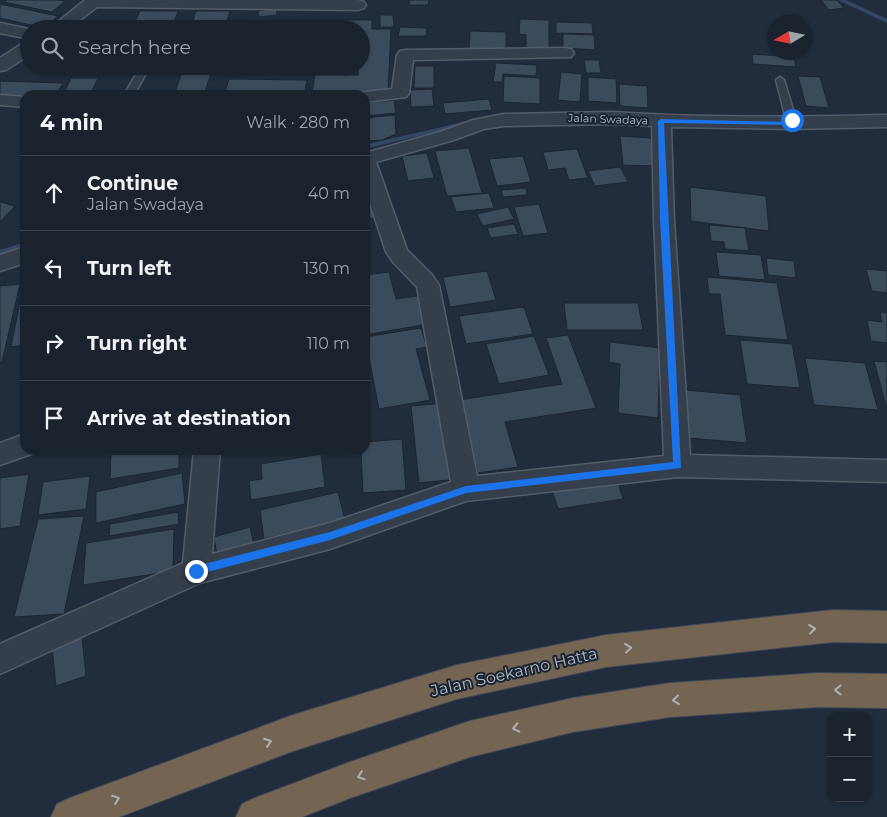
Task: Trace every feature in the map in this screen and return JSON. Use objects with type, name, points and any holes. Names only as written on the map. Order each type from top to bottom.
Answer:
[{"type":"highway","name":"Jalan Soekarno Hatta","points":[[70,817],[293,733],[457,682],[606,651],[833,626],[887,626]]},
{"type":"highway","points":[[255,817],[350,780],[470,739],[573,715],[670,700],[818,690],[887,691]]},
{"type":"street","points":[[69,20],[94,1],[358,5]]},
{"type":"street","points":[[0,28],[20,32]]},
{"type":"street","points":[[0,66],[20,53]]},
{"type":"street","points":[[370,96],[400,93],[403,64],[406,55],[565,53]]},
{"type":"street","points":[[0,100],[20,102]]},
{"type":"street","name":"Jalan Swadaya","points":[[370,158],[447,136],[480,124],[504,120],[611,118],[661,121],[790,118],[887,121]]},
{"type":"street","points":[[661,121],[664,220],[678,466]]},
{"type":"street","points":[[370,174],[397,252],[403,261],[420,273],[428,285],[466,490]]},
{"type":"street","points":[[0,263],[20,257]]},
{"type":"street","points":[[0,454],[20,447]]},
{"type":"street","points":[[196,571],[207,455]]},
{"type":"street","points":[[0,659],[196,571],[330,536],[466,490],[678,466],[887,471]]},
{"type":"lane","points":[[132,90],[141,75]]},
{"type":"lane","points":[[780,80],[790,118]]},
{"type":"building","points":[[7,0],[65,1],[52,12],[4,2]]},
{"type":"building","points":[[410,0],[429,0],[428,5],[409,5]]},
{"type":"building","points":[[821,0],[837,0],[844,8],[829,10]]},
{"type":"building","points":[[0,4],[58,16],[53,20],[20,20],[20,23],[0,18]]},
{"type":"building","points":[[276,8],[277,15],[259,17],[258,11]]},
{"type":"building","points":[[140,11],[178,11],[175,20],[136,20]]},
{"type":"building","points":[[196,11],[230,11],[227,20],[193,20]]},
{"type":"building","points":[[380,15],[393,15],[394,27],[380,27]]},
{"type":"building","points":[[520,19],[549,20],[549,49],[526,48],[526,35],[519,34]]},
{"type":"building","points":[[370,20],[372,20],[372,29],[391,29],[388,93],[370,93],[370,90],[312,90],[315,75],[370,75]]},
{"type":"building","points":[[556,22],[592,23],[593,34],[556,33]]},
{"type":"building","points":[[400,27],[427,28],[426,36],[398,36]]},
{"type":"building","points":[[470,31],[506,32],[506,49],[469,49]]},
{"type":"building","points":[[563,34],[594,35],[595,50],[563,48]]},
{"type":"building","points":[[752,54],[767,55],[767,60],[795,60],[796,67],[753,64]]},
{"type":"building","points":[[584,60],[599,60],[601,73],[586,73]]},
{"type":"building","points":[[496,63],[537,65],[536,76],[503,74],[502,82],[493,82]]},
{"type":"building","points":[[415,66],[434,66],[434,88],[414,88]]},
{"type":"building","points":[[561,72],[582,74],[580,102],[558,100]]},
{"type":"building","points":[[181,75],[210,75],[206,90],[176,90]]},
{"type":"building","points":[[504,76],[540,78],[540,104],[503,102]]},
{"type":"building","points":[[798,76],[820,77],[829,108],[806,106]]},
{"type":"building","points":[[588,77],[616,79],[617,103],[588,101]]},
{"type":"building","points":[[71,78],[98,78],[92,90],[65,90]]},
{"type":"building","points":[[229,79],[307,80],[305,90],[226,90]]},
{"type":"building","points":[[0,81],[63,83],[59,90],[20,90],[20,97],[0,96]]},
{"type":"building","points":[[619,84],[647,86],[648,108],[620,106]]},
{"type":"building","points":[[432,89],[434,106],[411,107],[410,90]]},
{"type":"building","points":[[489,99],[492,110],[445,114],[443,103]]},
{"type":"building","points":[[394,100],[396,113],[370,116],[370,102]]},
{"type":"building","points":[[395,115],[396,134],[382,140],[370,141],[370,118]]},
{"type":"building","points":[[620,136],[651,138],[655,166],[623,165]]},
{"type":"building","points":[[469,148],[482,193],[447,196],[435,151]]},
{"type":"building","points":[[577,149],[588,178],[569,180],[565,168],[548,170],[543,152]]},
{"type":"building","points":[[427,153],[434,178],[408,181],[402,156]]},
{"type":"building","points":[[523,156],[531,182],[497,186],[489,159]]},
{"type":"building","points":[[620,167],[628,182],[595,186],[588,171]]},
{"type":"building","points":[[690,187],[766,196],[769,231],[691,221]]},
{"type":"building","points":[[526,188],[527,195],[503,197],[501,190]]},
{"type":"building","points":[[489,193],[494,208],[456,212],[451,197]]},
{"type":"building","points":[[370,195],[378,217],[370,219]]},
{"type":"building","points":[[0,202],[15,206],[0,222]]},
{"type":"building","points":[[539,204],[548,233],[523,236],[514,207]]},
{"type":"building","points":[[508,207],[514,219],[483,226],[477,214]]},
{"type":"building","points":[[514,224],[518,234],[491,238],[487,228]]},
{"type":"building","points":[[709,225],[745,228],[749,251],[725,249],[724,242],[711,241]]},
{"type":"building","points":[[716,252],[761,255],[765,280],[719,276]]},
{"type":"building","points":[[766,258],[794,261],[796,278],[768,275]]},
{"type":"building","points":[[866,269],[887,271],[887,293],[872,291]]},
{"type":"building","points":[[487,271],[496,300],[450,307],[443,277]]},
{"type":"building","points":[[389,272],[396,299],[425,295],[434,323],[370,334],[370,274]]},
{"type":"building","points":[[707,277],[777,283],[788,340],[725,335],[720,294],[709,294]]},
{"type":"building","points":[[20,284],[2,362],[0,362],[0,286]]},
{"type":"building","points":[[20,301],[20,346],[11,347]]},
{"type":"building","points":[[564,303],[638,303],[643,330],[567,330]]},
{"type":"building","points":[[524,307],[533,334],[466,344],[459,316]]},
{"type":"building","points":[[880,312],[887,313],[887,343],[871,341],[867,320],[882,322]]},
{"type":"building","points":[[421,328],[427,347],[416,349],[430,400],[379,409],[370,363],[370,336]]},
{"type":"building","points":[[568,335],[596,408],[505,422],[518,467],[478,473],[459,400],[562,384],[546,338]]},
{"type":"building","points":[[534,336],[549,375],[499,384],[486,344]]},
{"type":"building","points":[[740,340],[792,344],[800,388],[747,384]]},
{"type":"building","points":[[610,342],[660,348],[658,418],[618,413],[620,364],[609,362]]},
{"type":"building","points":[[805,358],[865,363],[878,410],[814,405]]},
{"type":"building","points":[[874,361],[887,362],[887,410]]},
{"type":"building","points":[[685,390],[740,395],[747,443],[689,438]]},
{"type":"building","points":[[447,403],[458,479],[419,483],[411,406]]},
{"type":"building","points":[[402,439],[406,490],[363,493],[361,455],[370,455],[370,442]]},
{"type":"building","points":[[111,455],[179,455],[179,468],[110,479]]},
{"type":"building","points":[[321,455],[325,487],[251,500],[249,481],[262,479],[261,464]]},
{"type":"building","points":[[182,473],[185,504],[96,523],[96,492]]},
{"type":"building","points":[[29,474],[20,526],[0,529],[0,478]]},
{"type":"building","points":[[90,476],[86,509],[38,515],[43,482]]},
{"type":"building","points":[[616,476],[623,499],[558,509],[551,486]]},
{"type":"building","points":[[338,492],[345,520],[264,539],[260,510]]},
{"type":"building","points":[[178,512],[179,524],[109,536],[110,524]]},
{"type":"building","points":[[84,516],[64,614],[14,617],[38,519]]},
{"type":"building","points":[[250,527],[254,544],[217,555],[214,537]]},
{"type":"building","points":[[174,529],[173,571],[83,585],[86,543]]},
{"type":"building","points":[[81,628],[86,676],[56,686],[51,638]]},
{"type":"waterway","points":[[841,0],[887,21]]},
{"type":"waterway","points":[[370,146],[468,123]]},
{"type":"waterway","points":[[0,253],[20,247]]},
{"type":"route","points":[[196,571],[330,536],[466,490],[678,466],[664,220],[661,121],[792,124],[792,120]]}]
